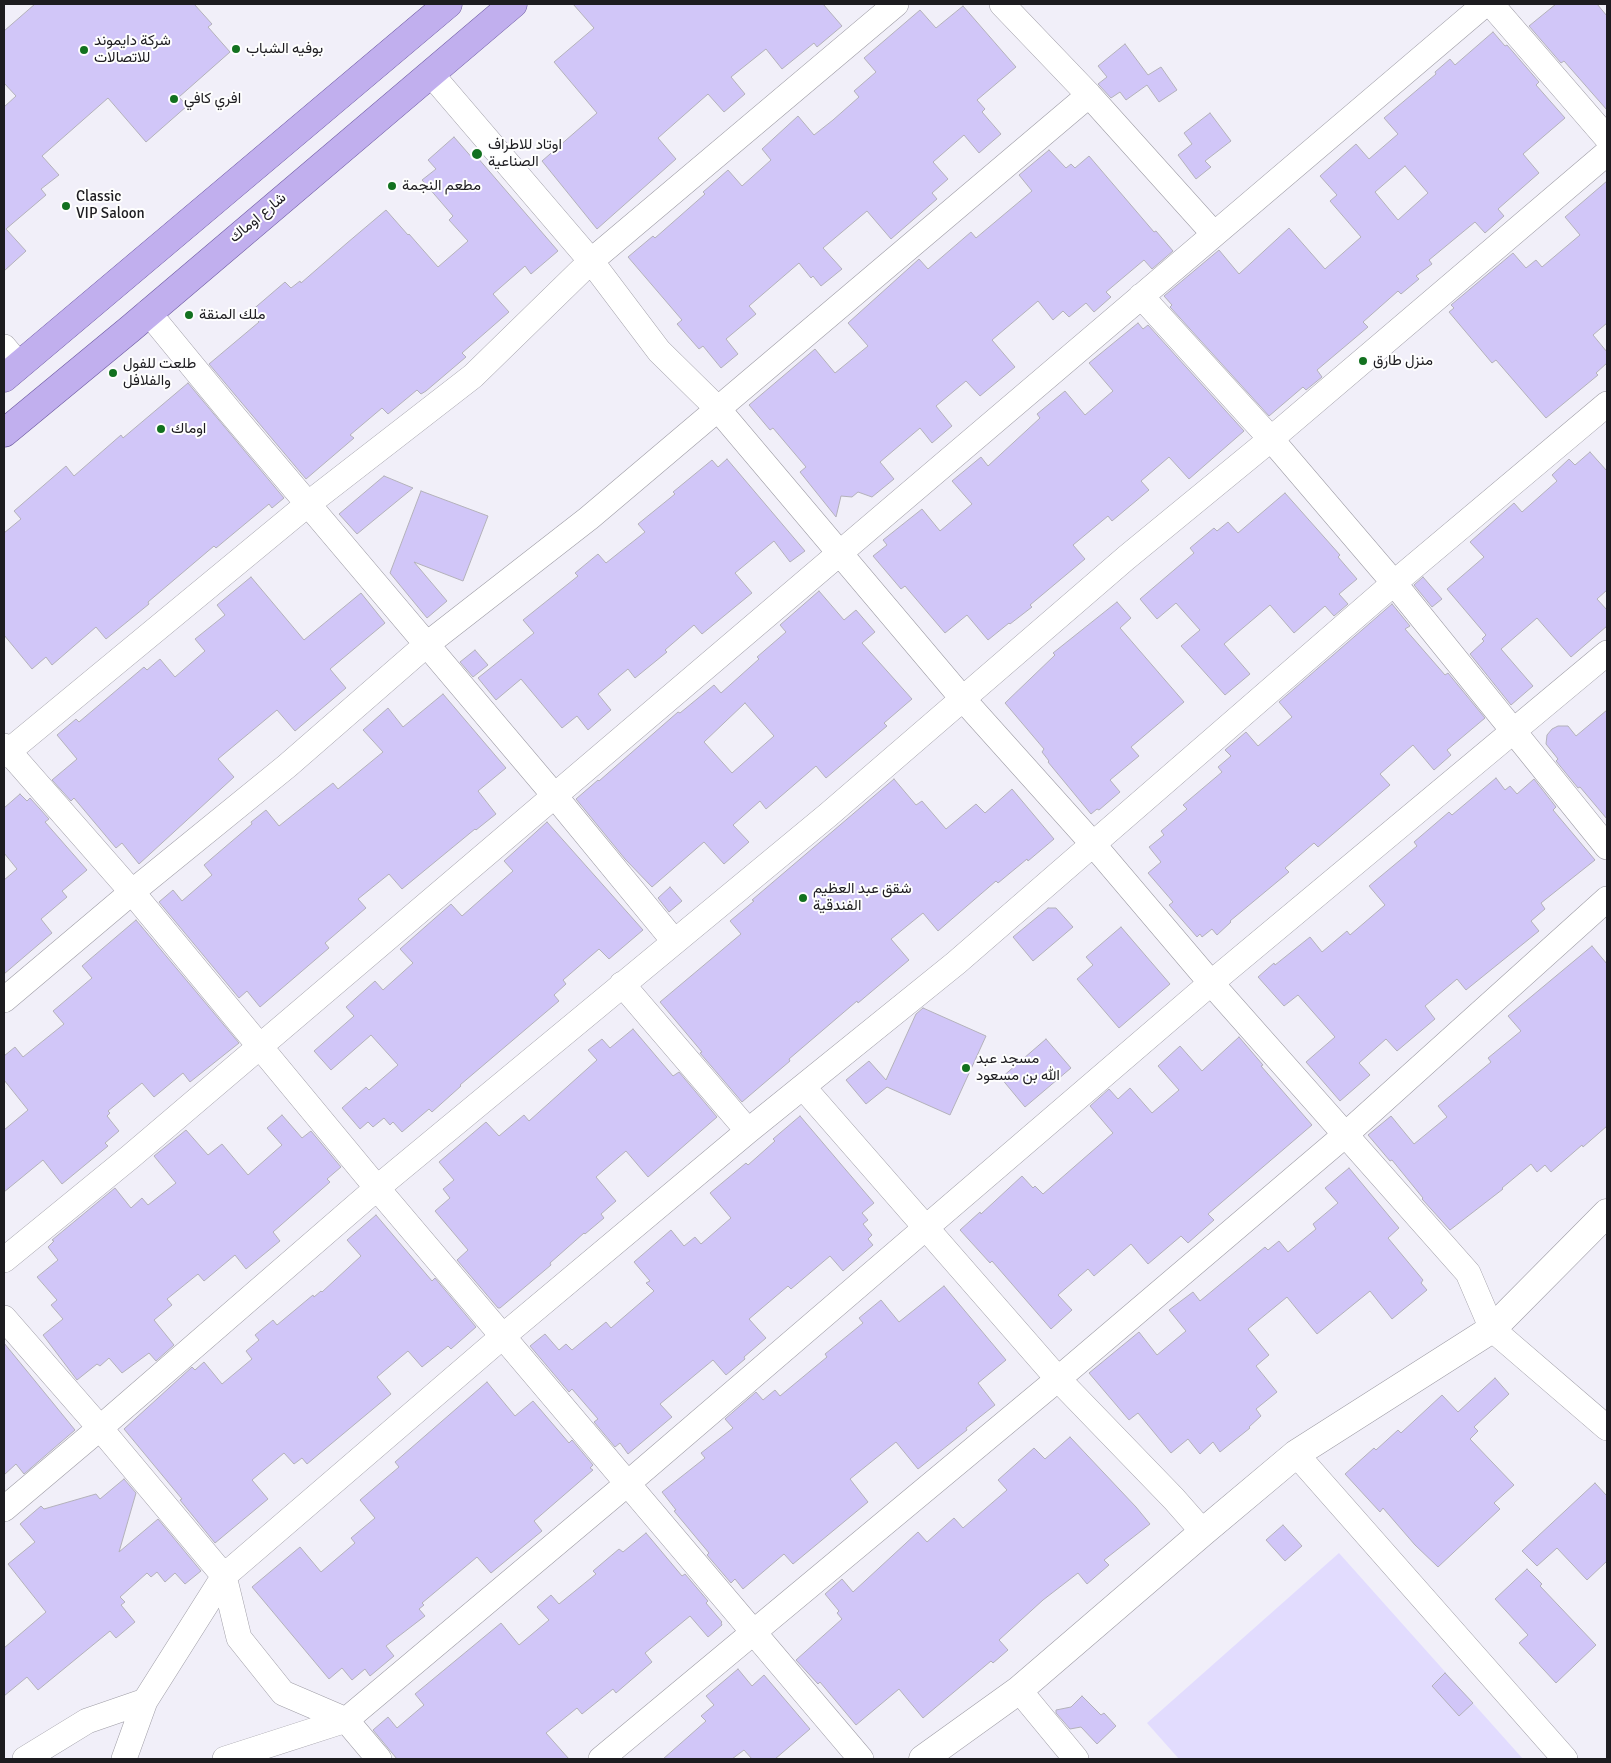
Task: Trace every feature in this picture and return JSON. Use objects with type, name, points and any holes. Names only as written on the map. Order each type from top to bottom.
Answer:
[{"type":"main road","points":[[9,363],[448,4]]},
{"type":"main road","name":"شارع اوماك","points":[[4,433],[513,4]]},
{"type":"street","points":[[861,1759],[502,1337],[132,892],[5,751],[308,504],[473,376],[591,262],[896,4]]},
{"type":"street","points":[[1002,4],[1089,95],[1214,234]]},
{"type":"street","points":[[4,1260],[130,1157],[1485,4]]},
{"type":"street","points":[[1491,4],[1607,138]]},
{"type":"street","points":[[431,74],[591,262],[659,351],[718,409],[962,698],[1093,844],[1211,983],[1468,1273],[1492,1329],[1607,1428]]},
{"type":"street","points":[[4,1000],[132,892],[287,766],[426,645],[589,518],[1089,95]]},
{"type":"street","points":[[4,1508],[100,1428],[377,1188],[828,815],[1126,558],[1271,439],[1607,153]]},
{"type":"street","points":[[1141,296],[1271,439],[1394,583],[1515,730],[1607,847]]},
{"type":"street","points":[[148,312],[230,413],[554,795],[674,941]]},
{"type":"street","points":[[124,1759],[145,1701],[224,1576],[502,1337],[748,1131],[956,963],[1394,583],[1607,404]]},
{"type":"street","points":[[224,1759],[346,1720],[627,1484],[1211,983],[1607,653]]},
{"type":"street","points":[[601,1759],[1058,1379],[1345,1135],[1607,899]]},
{"type":"street","points":[[622,984],[748,1131]]},
{"type":"street","points":[[803,1087],[925,1229],[1058,1379],[1174,1499],[1203,1532]]},
{"type":"street","points":[[923,1759],[1019,1690],[1296,1454],[1492,1329],[1607,1213]]},
{"type":"street","points":[[4,1318],[100,1428],[224,1576],[239,1638],[283,1693],[346,1720],[379,1759]]},
{"type":"street","points":[[1296,1454],[1564,1759]]},
{"type":"street","points":[[1019,1690],[1076,1759]]},
{"type":"street","points":[[25,1759],[87,1721],[145,1701]]},
{"type":"shaded area","points":[[1339,1553],[1523,1759],[1179,1759],[1147,1723]]},
{"type":"building","points":[[35,4],[194,4],[212,24],[208,27],[230,52],[179,97],[187,106],[146,142],[108,98],[42,156],[59,175],[41,189],[46,195],[6,229],[26,251],[4,271],[4,107],[16,96],[4,83],[4,31]]},
{"type":"building","points":[[573,4],[823,4],[842,26],[817,47],[814,43],[782,69],[766,49],[731,77],[745,94],[724,112],[708,94],[658,138],[676,159],[597,229],[542,161],[597,113],[554,62],[594,28]]},
{"type":"building","points":[[1556,4],[1597,4],[1607,16],[1607,110],[1564,61],[1561,63],[1529,26]]},
{"type":"building","points":[[963,6],[1016,67],[977,100],[985,109],[982,112],[1001,134],[979,153],[964,135],[933,162],[948,179],[932,193],[937,199],[891,239],[867,211],[823,248],[842,269],[821,286],[813,276],[811,278],[799,263],[749,306],[756,314],[726,339],[738,354],[721,368],[703,346],[699,349],[677,324],[682,320],[628,257],[653,236],[655,238],[705,194],[703,192],[728,170],[742,186],[771,160],[762,149],[798,116],[814,135],[833,120],[859,97],[854,91],[876,72],[864,58],[920,10],[936,28]]},
{"type":"building","points":[[1493,32],[1505,46],[1507,45],[1539,82],[1536,85],[1565,118],[1523,154],[1539,173],[1498,209],[1504,216],[1485,233],[1475,222],[1429,260],[1432,264],[1416,276],[1419,279],[1401,294],[1398,291],[1363,322],[1368,327],[1317,370],[1322,377],[1306,390],[1303,387],[1269,416],[1170,307],[1172,305],[1164,296],[1219,250],[1239,274],[1289,228],[1325,269],[1361,237],[1330,201],[1337,195],[1320,176],[1356,144],[1369,159],[1398,134],[1384,118],[1436,74],[1435,72],[1450,59],[1455,65]],"holes":[[[1405,166],[1428,193],[1398,220],[1375,192]]]},
{"type":"building","points":[[1125,44],[1148,75],[1161,67],[1177,90],[1159,102],[1147,85],[1126,100],[1120,92],[1111,98],[1098,84],[1107,77],[1098,66]]},
{"type":"building","points":[[1210,113],[1231,141],[1205,161],[1211,167],[1196,179],[1178,155],[1192,144],[1184,133]]},
{"type":"building","points":[[454,137],[474,160],[477,157],[558,251],[531,274],[525,266],[493,294],[509,312],[462,353],[466,357],[426,391],[421,394],[417,390],[388,414],[382,408],[350,435],[354,438],[306,479],[209,364],[259,322],[250,312],[285,282],[291,288],[300,281],[301,283],[386,210],[438,267],[468,241],[449,220],[453,216],[422,180],[436,169],[428,160]]},
{"type":"building","points":[[1049,150],[1066,168],[1071,164],[1075,168],[1089,156],[1154,232],[1156,231],[1173,251],[1152,269],[1144,260],[1106,292],[1111,297],[1094,312],[1086,303],[1069,317],[1063,311],[1053,320],[1038,301],[992,340],[1015,367],[980,396],[966,381],[936,406],[952,426],[932,443],[920,428],[880,462],[894,479],[872,497],[858,492],[852,497],[841,496],[836,517],[800,472],[806,467],[773,428],[770,430],[749,405],[815,349],[835,373],[868,346],[848,323],[919,259],[928,269],[971,232],[976,238],[1032,191],[1019,175]]},
{"type":"building","points":[[1607,181],[1607,323],[1593,335],[1607,352],[1607,363],[1596,373],[1598,375],[1546,418],[1496,360],[1492,363],[1449,312],[1454,308],[1451,305],[1513,253],[1526,268],[1536,260],[1542,267],[1580,235],[1565,217]]},
{"type":"building","points":[[1138,323],[1143,329],[1148,325],[1244,431],[1189,479],[1169,457],[1141,481],[1149,490],[1112,521],[1108,516],[1073,545],[1085,559],[1030,605],[1032,607],[988,640],[967,615],[945,633],[905,586],[901,589],[873,556],[887,545],[883,540],[922,509],[940,531],[972,504],[952,481],[981,457],[988,466],[1040,418],[1037,414],[1065,391],[1085,415],[1113,391],[1089,363]]},
{"type":"building","points":[[188,383],[284,498],[272,508],[269,504],[216,548],[214,546],[148,602],[149,604],[106,639],[96,627],[52,665],[46,657],[32,669],[4,635],[4,533],[21,519],[14,511],[66,466],[74,476],[121,435],[123,438]]},
{"type":"building","points":[[1590,452],[1607,471],[1607,590],[1597,599],[1607,610],[1607,626],[1571,657],[1537,618],[1501,649],[1533,686],[1511,705],[1470,654],[1484,641],[1482,639],[1486,635],[1447,589],[1484,557],[1470,542],[1514,503],[1522,512],[1557,481],[1552,475],[1569,459],[1575,465]]},
{"type":"building","points":[[727,459],[805,551],[790,562],[774,541],[735,573],[752,593],[702,634],[694,625],[665,650],[667,652],[635,678],[628,669],[598,694],[611,710],[588,730],[577,716],[562,728],[521,679],[496,700],[478,678],[534,633],[523,620],[578,576],[575,573],[598,554],[606,563],[645,532],[638,524],[675,494],[673,492],[712,460],[718,467]]},
{"type":"building","points":[[384,476],[413,488],[357,534],[339,514]]},
{"type":"building","points":[[421,491],[488,516],[463,581],[414,562],[447,601],[427,618],[390,573]]},
{"type":"building","points":[[1285,493],[1340,555],[1338,557],[1357,579],[1339,594],[1348,604],[1334,616],[1325,606],[1294,633],[1270,605],[1224,644],[1250,674],[1225,695],[1181,646],[1200,630],[1176,603],[1157,619],[1140,599],[1194,553],[1190,548],[1214,528],[1217,531],[1228,522],[1238,533]]},
{"type":"building","points":[[251,577],[304,640],[361,593],[385,623],[330,669],[346,688],[295,731],[277,710],[218,759],[234,777],[139,864],[122,843],[116,848],[74,798],[71,801],[52,780],[77,759],[57,735],[76,719],[79,722],[144,667],[147,670],[160,659],[175,677],[205,651],[195,639],[225,615],[217,605]]},
{"type":"building","points":[[1423,577],[1442,599],[1432,607],[1414,585]]},
{"type":"building","points":[[819,591],[844,620],[856,610],[875,632],[862,643],[912,699],[884,723],[887,726],[826,778],[816,766],[766,809],[760,801],[733,825],[749,842],[724,864],[704,842],[652,887],[625,859],[576,799],[678,712],[680,713],[714,685],[721,693],[759,659],[757,657],[786,632],[780,625]],"holes":[[[745,703],[774,736],[732,773],[704,742]]]},
{"type":"building","points":[[1117,602],[1131,618],[1120,628],[1184,702],[1131,747],[1139,756],[1110,780],[1120,792],[1099,810],[1097,809],[1091,814],[1048,762],[1042,752],[1044,749],[1005,703],[1055,655],[1053,653]]},
{"type":"building","points":[[1392,604],[1410,626],[1405,629],[1445,675],[1448,673],[1485,718],[1447,750],[1451,755],[1434,770],[1413,745],[1380,774],[1390,785],[1318,847],[1314,843],[1285,868],[1289,872],[1230,921],[1217,935],[1212,929],[1202,937],[1200,934],[1197,937],[1169,905],[1173,902],[1148,873],[1161,862],[1149,847],[1164,835],[1161,831],[1187,809],[1183,805],[1222,772],[1218,767],[1231,756],[1225,750],[1246,732],[1258,746],[1292,717],[1279,702]]},
{"type":"building","points":[[475,650],[488,665],[473,677],[460,662]]},
{"type":"building","points":[[443,694],[506,768],[478,791],[496,814],[402,889],[389,874],[358,899],[366,908],[325,943],[329,948],[260,1007],[247,991],[239,998],[159,902],[173,890],[182,901],[212,875],[204,865],[266,810],[279,826],[333,783],[338,789],[383,752],[363,730],[388,708],[403,727]]},
{"type":"building","points":[[1607,710],[1607,819],[1556,761],[1558,759],[1546,744],[1547,735],[1552,729],[1558,726],[1568,726],[1576,736]]},
{"type":"building","points":[[1496,778],[1505,790],[1510,786],[1517,794],[1534,779],[1556,807],[1553,810],[1595,860],[1541,903],[1545,909],[1531,921],[1539,931],[1466,990],[1457,979],[1425,1006],[1435,1019],[1397,1051],[1386,1039],[1359,1063],[1370,1075],[1340,1101],[1306,1062],[1335,1037],[1298,995],[1284,1006],[1258,977],[1310,937],[1322,952],[1347,931],[1350,935],[1385,905],[1369,886],[1417,846],[1414,842],[1449,812],[1452,815]]},
{"type":"building","points":[[894,779],[916,805],[922,801],[946,829],[976,804],[985,813],[1012,789],[1054,839],[998,883],[996,881],[938,931],[923,913],[891,939],[909,960],[858,1003],[857,1001],[742,1102],[660,1002],[741,934],[730,921],[754,901],[752,900]]},
{"type":"building","points":[[20,794],[27,801],[30,798],[49,819],[45,822],[87,870],[62,891],[67,897],[41,919],[52,933],[4,974],[4,880],[17,869],[4,853],[4,808]]},
{"type":"building","points":[[547,822],[643,930],[609,959],[599,949],[563,980],[566,984],[554,995],[559,1001],[460,1085],[432,1112],[429,1109],[402,1132],[393,1122],[390,1125],[384,1118],[373,1127],[368,1122],[360,1129],[342,1108],[366,1087],[369,1090],[398,1065],[371,1035],[331,1070],[314,1051],[354,1016],[346,1007],[375,981],[383,990],[413,963],[400,949],[451,904],[462,916],[513,871],[504,861]]},
{"type":"building","points":[[670,887],[682,901],[669,912],[658,898]]},
{"type":"building","points":[[1048,908],[1056,908],[1073,927],[1033,961],[1013,937]]},
{"type":"building","points":[[136,920],[239,1043],[190,1082],[183,1073],[154,1097],[142,1083],[108,1111],[110,1113],[107,1116],[119,1131],[105,1143],[108,1146],[62,1184],[43,1160],[4,1192],[4,1130],[28,1110],[4,1080],[4,1056],[15,1047],[23,1057],[64,1024],[53,1011],[92,978],[82,966]]},
{"type":"building","points":[[1121,927],[1170,984],[1119,1028],[1077,979],[1093,965],[1086,957]]},
{"type":"building","points":[[1592,946],[1607,964],[1607,1126],[1551,1172],[1545,1165],[1537,1172],[1531,1164],[1503,1189],[1450,1230],[1422,1199],[1392,1160],[1390,1161],[1368,1135],[1391,1116],[1414,1144],[1447,1117],[1438,1106],[1491,1062],[1488,1058],[1521,1031],[1508,1016]]},
{"type":"building","points":[[923,1008],[986,1036],[950,1115],[887,1087],[866,1104],[846,1080],[869,1061],[886,1080],[916,1014]]},
{"type":"building","points":[[633,1029],[673,1076],[679,1072],[717,1117],[648,1177],[626,1151],[596,1177],[616,1201],[601,1214],[604,1218],[550,1263],[551,1265],[498,1308],[457,1260],[468,1250],[435,1211],[450,1198],[443,1189],[454,1180],[439,1162],[486,1122],[499,1136],[524,1115],[529,1121],[597,1060],[588,1050],[602,1039],[610,1048]]},
{"type":"building","points":[[1239,1037],[1263,1065],[1261,1066],[1312,1125],[1208,1214],[1214,1220],[1188,1243],[1181,1236],[1148,1264],[1131,1244],[1094,1276],[1088,1269],[1058,1295],[1072,1310],[1051,1329],[992,1261],[990,1263],[960,1230],[980,1212],[981,1214],[1022,1176],[1033,1188],[1035,1186],[1043,1194],[1113,1133],[1090,1106],[1109,1089],[1118,1099],[1130,1088],[1152,1113],[1179,1090],[1158,1066],[1180,1046],[1202,1071]]},
{"type":"building","points":[[1046,1039],[1071,1068],[1025,1107],[1001,1078]]},
{"type":"building","points":[[282,1115],[302,1138],[311,1131],[341,1167],[327,1179],[330,1182],[273,1232],[280,1241],[246,1269],[235,1255],[204,1281],[198,1274],[167,1299],[172,1305],[154,1320],[174,1345],[156,1361],[149,1353],[122,1373],[109,1358],[100,1366],[97,1364],[77,1380],[43,1335],[63,1319],[51,1305],[57,1300],[37,1277],[58,1260],[48,1247],[54,1241],[52,1240],[115,1188],[131,1208],[142,1198],[148,1205],[176,1183],[154,1156],[186,1130],[208,1155],[222,1144],[248,1175],[282,1145],[267,1128]]},
{"type":"building","points":[[800,1116],[874,1203],[862,1213],[868,1220],[863,1224],[872,1235],[868,1239],[873,1245],[843,1271],[830,1256],[791,1289],[788,1286],[749,1319],[766,1338],[726,1375],[713,1360],[660,1404],[672,1417],[628,1454],[620,1443],[615,1447],[594,1422],[598,1419],[572,1389],[569,1392],[530,1346],[545,1334],[559,1350],[566,1344],[572,1350],[606,1322],[611,1328],[654,1291],[646,1283],[650,1281],[634,1262],[671,1230],[684,1246],[695,1237],[701,1244],[731,1218],[710,1193],[746,1163],[748,1165],[775,1141],[773,1139]]},
{"type":"building","points":[[1349,1168],[1399,1228],[1388,1238],[1423,1280],[1421,1283],[1427,1290],[1392,1319],[1370,1291],[1317,1334],[1287,1297],[1248,1329],[1269,1355],[1256,1366],[1277,1392],[1256,1409],[1261,1416],[1250,1428],[1220,1452],[1213,1442],[1200,1454],[1188,1439],[1171,1453],[1138,1413],[1129,1420],[1089,1373],[1139,1332],[1157,1355],[1186,1331],[1169,1310],[1193,1292],[1200,1301],[1265,1247],[1268,1250],[1279,1241],[1288,1252],[1316,1229],[1313,1224],[1338,1203],[1325,1188]]},
{"type":"building","points":[[376,1215],[432,1281],[435,1278],[476,1327],[451,1349],[448,1346],[422,1367],[408,1351],[377,1377],[391,1394],[307,1464],[302,1458],[294,1464],[284,1453],[252,1480],[268,1499],[215,1543],[180,1500],[182,1499],[124,1429],[192,1367],[195,1370],[204,1362],[222,1384],[252,1359],[246,1351],[259,1340],[255,1335],[273,1320],[277,1325],[313,1295],[314,1297],[322,1292],[361,1256],[347,1240]]},
{"type":"building","points":[[944,1286],[1006,1360],[978,1383],[995,1405],[918,1469],[896,1442],[850,1479],[868,1502],[793,1564],[784,1554],[743,1589],[735,1579],[731,1583],[707,1555],[709,1553],[674,1511],[676,1510],[662,1492],[705,1458],[701,1453],[733,1428],[725,1419],[756,1392],[763,1400],[775,1390],[780,1396],[827,1357],[825,1354],[863,1323],[859,1318],[881,1300],[899,1322]]},
{"type":"building","points":[[4,1343],[75,1430],[24,1474],[16,1464],[4,1475]]},
{"type":"building","points":[[1495,1378],[1509,1394],[1474,1427],[1478,1431],[1470,1439],[1514,1485],[1494,1503],[1500,1509],[1438,1567],[1415,1545],[1383,1508],[1380,1512],[1345,1474],[1398,1430],[1401,1433],[1442,1395],[1458,1412]]},
{"type":"building","points":[[487,1382],[515,1416],[533,1401],[569,1443],[572,1440],[593,1465],[590,1468],[593,1470],[534,1521],[542,1531],[491,1573],[477,1557],[422,1603],[424,1605],[419,1609],[425,1616],[386,1646],[394,1656],[370,1676],[365,1669],[352,1680],[342,1668],[329,1679],[252,1587],[300,1547],[321,1572],[355,1543],[351,1538],[375,1518],[360,1500],[399,1467],[395,1462]]},
{"type":"building","points":[[1070,1437],[1150,1524],[1104,1560],[1109,1565],[1087,1584],[1078,1573],[1043,1600],[999,1640],[1008,1650],[993,1663],[991,1661],[923,1718],[899,1689],[856,1725],[820,1682],[818,1684],[796,1660],[842,1619],[837,1613],[839,1611],[825,1594],[842,1579],[853,1592],[918,1532],[927,1542],[954,1518],[963,1528],[1007,1490],[998,1480],[1034,1448],[1045,1459]]},
{"type":"building","points":[[124,1479],[136,1493],[119,1552],[158,1519],[201,1571],[185,1584],[175,1573],[165,1582],[157,1572],[151,1577],[147,1573],[120,1597],[125,1602],[121,1605],[135,1622],[116,1638],[110,1631],[38,1690],[27,1677],[4,1696],[4,1648],[46,1612],[8,1564],[35,1542],[20,1524],[41,1506],[44,1509],[96,1494],[100,1499]]},
{"type":"building","points":[[1595,1483],[1607,1496],[1607,1561],[1587,1580],[1557,1548],[1537,1566],[1522,1551]]},
{"type":"building","points":[[1283,1525],[1302,1546],[1285,1561],[1266,1540]]},
{"type":"building","points":[[646,1533],[682,1576],[685,1574],[708,1601],[706,1603],[722,1622],[722,1625],[708,1637],[690,1616],[645,1653],[652,1662],[616,1693],[613,1689],[582,1714],[577,1708],[546,1733],[569,1759],[397,1759],[373,1730],[388,1717],[397,1728],[424,1705],[415,1694],[501,1623],[519,1645],[549,1620],[537,1607],[551,1595],[559,1604],[596,1574],[593,1571],[619,1549],[623,1552]]},
{"type":"building","points":[[1527,1569],[1542,1584],[1540,1586],[1596,1645],[1556,1683],[1519,1643],[1528,1635],[1495,1599]]},
{"type":"building","points":[[738,1669],[752,1686],[764,1675],[810,1729],[775,1759],[752,1759],[744,1750],[732,1759],[663,1759],[706,1721],[701,1716],[714,1705],[706,1696]]},
{"type":"building","points":[[1445,1673],[1473,1703],[1459,1716],[1432,1686]]},
{"type":"building","points":[[1082,1696],[1101,1715],[1104,1713],[1116,1726],[1097,1744],[1081,1727],[1070,1729],[1056,1713],[1056,1710],[1071,1707]]},
{"type":"place","name":"بوفيه الشباب","points":[[236,49]]},
{"type":"place","name":"شركة دايموند للاتصالات","points":[[84,50]]},
{"type":"place","name":"افري كافي","points":[[174,99]]},
{"type":"place","name":"اوتاد للاطراف الصناعية","points":[[477,154]]},
{"type":"place","name":"مطعم النجمة","points":[[392,186]]},
{"type":"place","name":"Classic VIP Saloon","points":[[66,206]]},
{"type":"place","name":"ملك المنقة","points":[[189,315]]},
{"type":"place","name":"منزل طارق","points":[[1363,361]]},
{"type":"place","name":"طلعت للفول والفلافل","points":[[113,373]]},
{"type":"place","name":"اوماك","points":[[161,429]]},
{"type":"place","name":"شقق عبد العظيم الفندقية","points":[[803,898]]},
{"type":"place","name":"مسجد عبد الله بن مسعود","points":[[966,1068]]}]
